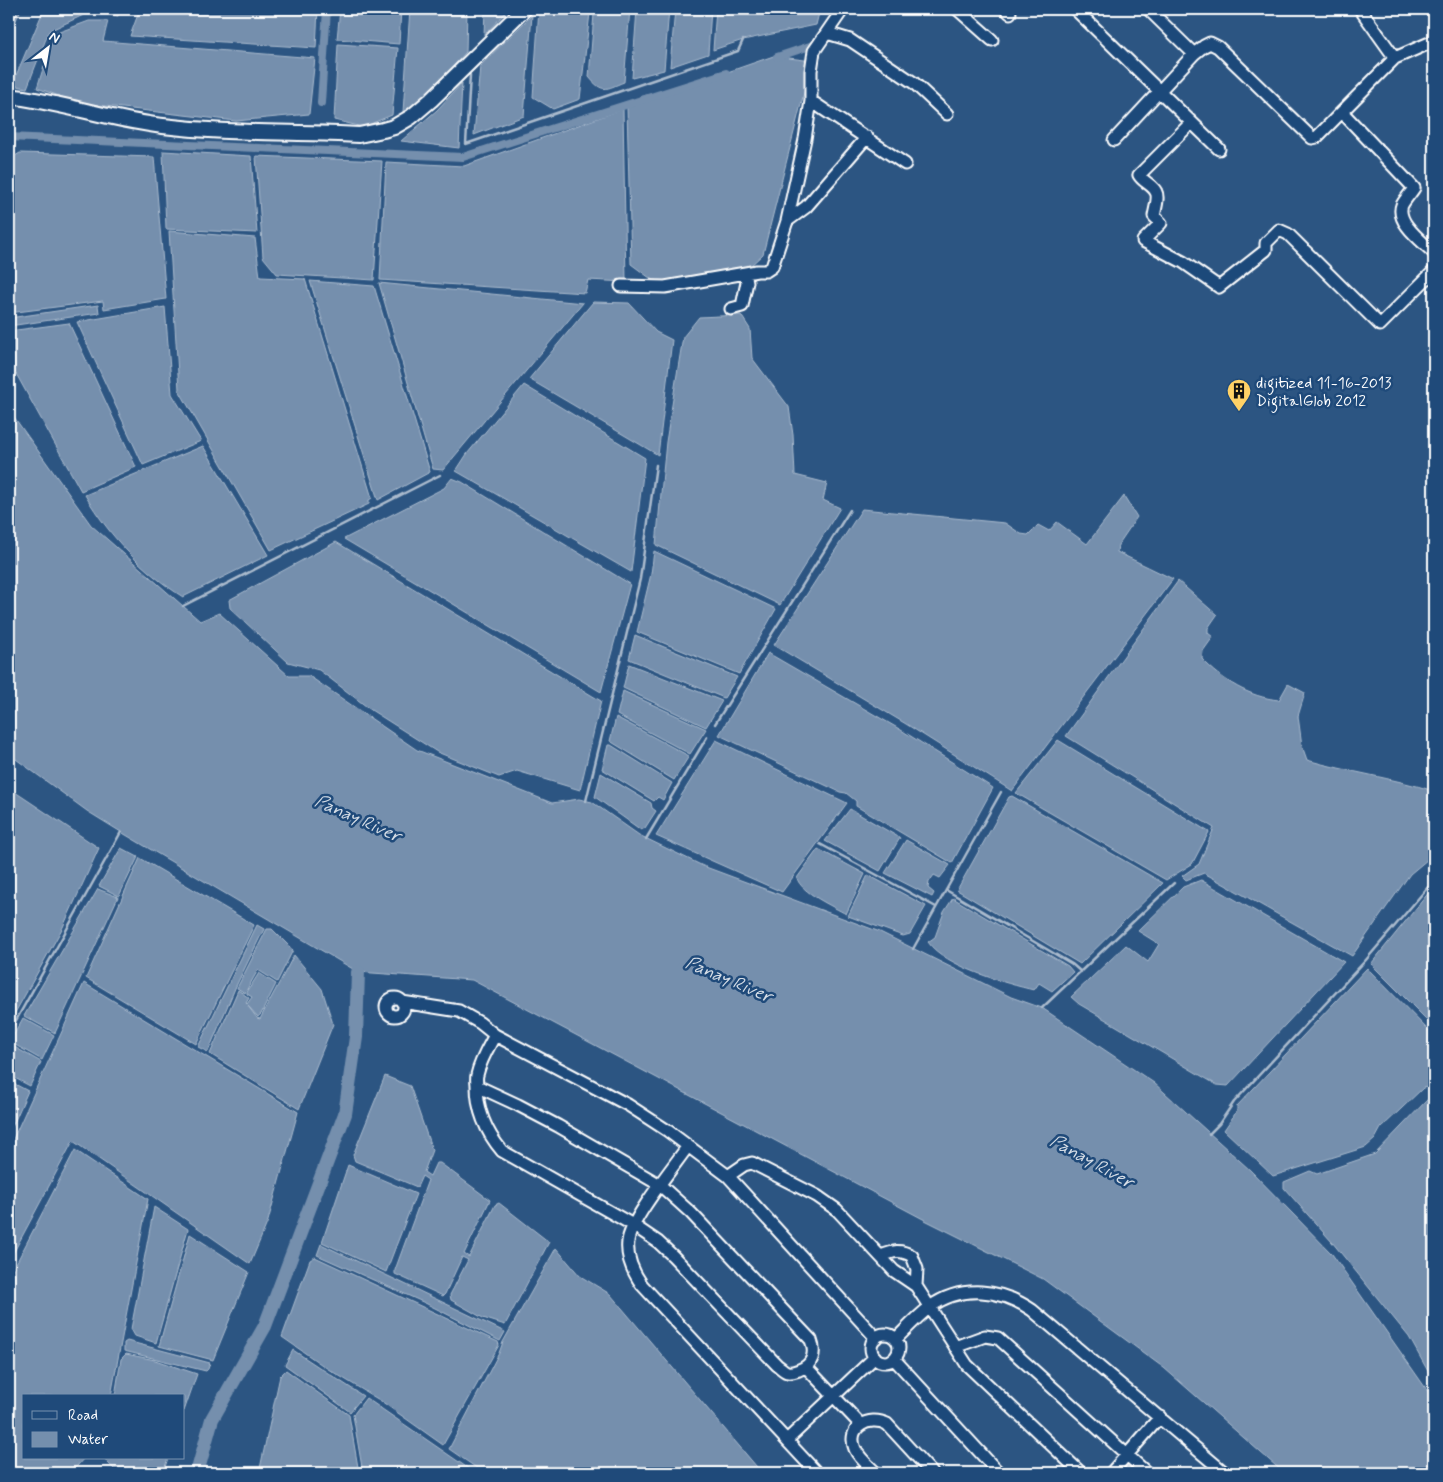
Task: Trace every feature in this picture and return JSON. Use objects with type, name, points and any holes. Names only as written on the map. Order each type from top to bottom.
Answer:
[{"type":"main road","points":[[9,96],[30,98],[162,126],[359,135],[372,133],[394,127],[422,108],[524,9]]},
{"type":"street","points":[[621,286],[665,287],[766,271],[772,267],[787,221],[812,101],[811,71],[814,51],[843,9]]},
{"type":"street","points":[[957,9],[992,40]]},
{"type":"street","points":[[1075,9],[1219,150]]},
{"type":"street","points":[[1148,9],[1194,54]]},
{"type":"street","points":[[1360,9],[1395,58]]},
{"type":"street","points":[[827,33],[850,40],[914,84],[947,114]]},
{"type":"street","points":[[1114,140],[1194,54],[1210,43],[1218,47],[1312,138],[1317,137],[1395,58],[1434,41]]},
{"type":"street","points":[[812,101],[905,164]]},
{"type":"street","points":[[1342,112],[1414,188],[1402,204],[1401,214],[1407,226],[1434,253]]},
{"type":"street","points":[[1190,123],[1139,174],[1142,180],[1155,190],[1157,194],[1154,216],[1161,222],[1143,242],[1184,262],[1219,287],[1266,250],[1266,243],[1279,230],[1288,234],[1380,325],[1434,271]]},
{"type":"street","points":[[787,221],[806,207],[866,137]]},
{"type":"street","points":[[731,309],[742,306],[747,282],[745,273]]},
{"type":"street","points":[[402,1002],[459,1011],[480,1023],[495,1035],[628,1105],[688,1146],[728,1176],[876,1338]]},
{"type":"street","points":[[477,1086],[558,1126],[660,1185],[691,1213],[811,1340],[814,1348],[813,1355],[806,1367],[794,1372],[787,1372],[777,1365],[674,1256],[658,1242],[633,1225],[502,1151],[493,1141],[486,1128],[476,1095],[476,1077],[481,1061],[495,1035]]},
{"type":"street","points":[[688,1146],[633,1225],[628,1240],[628,1253],[635,1275],[642,1285],[817,1473]]},
{"type":"street","points":[[728,1176],[744,1165],[752,1163],[817,1196],[837,1210],[894,1271],[916,1286],[966,1365],[1081,1473]]},
{"type":"street","points":[[881,1256],[896,1250],[904,1251],[912,1256],[917,1269],[916,1286]]},
{"type":"street","points":[[896,1339],[930,1307],[955,1295],[974,1292],[1008,1296],[1032,1310],[1225,1473]]},
{"type":"street","points":[[888,1334],[896,1339],[899,1351],[894,1359],[887,1362],[878,1360],[875,1357],[871,1350],[879,1335],[888,1334]]},
{"type":"street","points":[[955,1347],[985,1336],[998,1338],[1147,1473]]},
{"type":"street","points":[[787,1440],[875,1357]]},
{"type":"street","points":[[894,1359],[999,1473]]},
{"type":"street","points":[[806,1367],[861,1425]]},
{"type":"street","points":[[1111,1473],[1160,1417]]},
{"type":"street","points":[[876,1473],[856,1451],[853,1444],[856,1429],[872,1420],[880,1420],[887,1424],[932,1473]]},
{"type":"water","points":[[9,9],[21,9],[9,36]]},
{"type":"water","points":[[44,9],[120,9],[118,16],[92,11],[49,31],[27,88],[12,85]]},
{"type":"water","points":[[140,9],[318,9],[316,48],[130,36]]},
{"type":"water","points":[[340,9],[401,9],[399,44],[337,39]]},
{"type":"water","points":[[410,9],[467,9],[466,52],[423,101],[403,112]]},
{"type":"water","points":[[485,9],[509,9],[484,35]]},
{"type":"water","points":[[539,9],[630,9],[624,82],[605,89],[598,86],[589,77],[594,14],[590,13],[580,99],[553,109],[533,97]]},
{"type":"water","points":[[637,9],[669,9],[664,70],[632,78]]},
{"type":"water","points":[[675,9],[711,9],[708,54],[670,67]]},
{"type":"water","points":[[716,9],[820,9],[816,25],[743,40],[713,50]]},
{"type":"water","points":[[532,15],[524,116],[474,135],[480,66]]},
{"type":"water","points":[[89,21],[108,21],[103,41],[315,58],[309,114],[236,121],[79,103],[37,88],[54,34]]},
{"type":"water","points":[[338,44],[398,48],[392,115],[363,127],[334,120]]},
{"type":"water","points":[[785,52],[789,58],[812,61],[763,254],[748,268],[662,287],[631,264],[627,107]]},
{"type":"water","points":[[462,83],[459,148],[401,141],[437,110]]},
{"type":"water","points":[[623,109],[626,282],[588,280],[585,293],[380,280],[386,162],[464,166]]},
{"type":"water","points":[[163,151],[251,156],[257,233],[166,229]]},
{"type":"water","points":[[20,153],[154,157],[166,299],[104,309],[103,301],[9,313],[9,161]]},
{"type":"water","points":[[256,156],[382,161],[374,280],[277,274],[263,257]]},
{"type":"water","points":[[169,231],[255,238],[260,277],[305,279],[372,498],[369,500],[369,504],[271,550],[179,390]]},
{"type":"water","points":[[310,281],[374,286],[430,472],[378,500]]},
{"type":"water","points":[[379,283],[583,303],[443,470],[433,469]]},
{"type":"water","points":[[593,302],[629,303],[656,332],[672,340],[658,455],[529,379]]},
{"type":"water","points":[[98,305],[99,313],[9,326],[9,318]]},
{"type":"water","points":[[165,307],[172,394],[201,441],[143,465],[77,322]]},
{"type":"water","points":[[741,315],[750,329],[752,358],[789,407],[793,435],[795,475],[827,483],[823,500],[840,508],[780,605],[656,545],[666,442],[683,337],[699,317]]},
{"type":"water","points":[[69,323],[136,467],[81,491],[9,361],[9,331]]},
{"type":"water","points":[[524,385],[645,458],[631,572],[456,471],[467,454]]},
{"type":"water","name":"Panay River","points":[[9,410],[91,525],[200,621],[219,613],[289,676],[309,676],[417,750],[552,803],[579,799],[592,802],[639,835],[703,866],[880,932],[1011,997],[1042,1008],[1154,1083],[1250,1170],[1332,1254],[1434,1400],[1434,1473],[1284,1473],[1164,1368],[1043,1279],[925,1220],[472,980],[358,972],[87,811],[9,754]]},
{"type":"water","points":[[203,446],[268,555],[183,597],[154,576],[128,552],[105,525],[85,495]]},
{"type":"water","points":[[452,478],[462,482],[630,584],[601,692],[344,539],[444,488]]},
{"type":"water","points":[[1124,496],[1137,517],[1118,545],[1117,552],[1173,579],[1012,791],[906,724],[774,645],[862,509],[1005,523],[1021,534],[1028,535],[1038,525],[1049,531],[1057,522],[1087,544]]},
{"type":"water","points":[[336,542],[601,701],[580,790],[517,771],[499,777],[437,752],[371,710],[319,670],[288,662],[230,608],[229,600]]},
{"type":"water","points":[[654,551],[776,609],[739,674],[637,632],[651,574]]},
{"type":"water","points":[[1178,581],[1217,615],[1208,628],[1208,633],[1213,637],[1203,651],[1202,659],[1210,667],[1237,687],[1257,695],[1279,700],[1288,684],[1305,693],[1298,716],[1302,746],[1307,760],[1434,791],[1434,854],[1410,874],[1352,956],[1204,873],[1186,880],[1182,876],[1199,864],[1214,828],[1066,736]]},
{"type":"water","points":[[635,635],[737,677],[724,698],[629,659]]},
{"type":"water","points":[[768,653],[901,730],[993,788],[952,863],[856,806],[856,801],[846,793],[840,792],[719,735]]},
{"type":"water","points":[[629,664],[722,701],[706,727],[623,688]]},
{"type":"water","points":[[623,691],[706,729],[690,754],[617,715]]},
{"type":"water","points":[[616,717],[689,756],[674,780],[610,741]]},
{"type":"water","points":[[716,740],[847,803],[782,892],[656,836]]},
{"type":"water","points":[[1058,740],[1209,832],[1192,864],[1166,880],[1016,793]]},
{"type":"water","points":[[608,745],[611,745],[672,783],[663,800],[658,797],[654,801],[602,769]]},
{"type":"water","points":[[601,773],[651,803],[652,808],[656,811],[645,828],[641,830],[595,797]]},
{"type":"water","points":[[9,788],[99,848],[63,927],[11,1020],[9,1020]]},
{"type":"water","points":[[1012,796],[1163,883],[1080,964],[957,890],[1009,797]]},
{"type":"water","points":[[850,809],[900,838],[880,871],[825,841]]},
{"type":"water","points":[[906,840],[950,865],[940,878],[934,875],[929,882],[928,888],[934,893],[932,897],[885,873]]},
{"type":"water","points":[[121,848],[138,857],[119,896],[99,886]]},
{"type":"water","points":[[818,849],[865,874],[846,914],[811,894],[799,883],[797,878]]},
{"type":"water","points":[[140,858],[254,925],[196,1044],[86,978]]},
{"type":"water","points":[[868,875],[926,906],[910,934],[903,936],[848,916]]},
{"type":"water","points":[[1201,880],[1344,962],[1228,1086],[1217,1085],[1079,1004],[1071,997],[1126,945],[1148,962],[1159,944],[1138,931],[1183,887]]},
{"type":"water","points":[[98,889],[118,897],[55,1033],[24,1016]]},
{"type":"water","points":[[1430,891],[1434,895],[1434,1027],[1371,964]]},
{"type":"water","points":[[953,898],[1068,966],[1073,972],[1052,991],[1039,983],[1034,990],[993,979],[948,959],[936,951],[928,942],[935,937],[944,912]]},
{"type":"water","points":[[257,925],[264,929],[236,986],[208,1052],[198,1047]]},
{"type":"water","points":[[267,929],[272,929],[293,950],[277,982],[258,970],[245,993],[237,988]]},
{"type":"water","points":[[294,955],[322,989],[333,1024],[299,1109],[210,1054],[238,990],[249,998],[247,1004],[252,997],[247,992],[259,973],[276,984],[258,1017],[248,1006],[257,1018],[260,1019]]},
{"type":"water","points":[[1367,968],[1434,1036],[1434,1082],[1432,1086],[1423,1088],[1381,1128],[1375,1139],[1366,1147],[1273,1176],[1224,1130],[1237,1111],[1237,1106]]},
{"type":"water","points":[[84,983],[298,1112],[268,1221],[250,1264],[73,1141],[9,1261],[9,1148]]},
{"type":"water","points":[[23,1018],[54,1035],[42,1060],[10,1042]]},
{"type":"water","points":[[9,1044],[41,1062],[30,1086],[9,1075]]},
{"type":"water","points":[[385,1076],[410,1086],[432,1150],[424,1172],[430,1176],[436,1163],[440,1163],[490,1200],[464,1254],[469,1257],[495,1205],[499,1203],[549,1242],[505,1325],[483,1318],[451,1300],[450,1295],[468,1260],[462,1257],[443,1296],[395,1274],[428,1180],[422,1176],[417,1187],[355,1161],[353,1155]]},
{"type":"water","points":[[9,1081],[28,1091],[9,1134]]},
{"type":"water","points":[[1434,1098],[1434,1382],[1409,1337],[1332,1242],[1284,1188],[1284,1182],[1310,1171],[1317,1174],[1375,1154],[1428,1099]]},
{"type":"water","points":[[75,1150],[148,1199],[111,1394],[22,1394],[22,1460],[82,1460],[71,1473],[54,1467],[47,1473],[9,1473],[9,1277]]},
{"type":"water","points":[[348,1165],[416,1194],[386,1272],[322,1242]]},
{"type":"water","points":[[154,1207],[188,1229],[156,1343],[135,1336],[131,1329]]},
{"type":"water","points":[[190,1234],[249,1272],[213,1360],[159,1346]]},
{"type":"water","points":[[321,1244],[505,1332],[500,1341],[425,1303],[317,1255]]},
{"type":"water","points":[[556,1248],[580,1276],[610,1294],[762,1473],[484,1473],[449,1449],[503,1342]]},
{"type":"water","points":[[315,1257],[498,1342],[499,1345],[443,1445],[381,1401],[328,1369],[282,1337],[310,1260]]},
{"type":"water","points":[[127,1341],[210,1363],[206,1371],[124,1351],[124,1343]]},
{"type":"water","points":[[293,1350],[363,1396],[350,1412],[285,1365]]},
{"type":"water","points":[[126,1354],[155,1360],[197,1374],[185,1408],[185,1394],[115,1394],[121,1359]]},
{"type":"water","points":[[286,1370],[349,1415],[359,1473],[259,1473],[280,1376]]},
{"type":"water","points":[[366,1398],[475,1473],[363,1473],[353,1415]]},
{"type":"water","points":[[167,1460],[163,1473],[118,1473],[106,1461]]},
{"type":"waterway","points":[[321,103],[327,9]]},
{"type":"waterway","points":[[470,75],[466,144],[738,51],[743,40]]},
{"type":"waterway","points":[[777,57],[816,44]]},
{"type":"waterway","points":[[9,137],[463,157],[726,73]]},
{"type":"waterway","points":[[586,801],[640,579],[656,465]]},
{"type":"waterway","points":[[183,606],[440,475]]},
{"type":"waterway","points":[[715,724],[850,510]]},
{"type":"waterway","points":[[646,839],[707,737]]},
{"type":"waterway","points":[[913,949],[1001,792]]},
{"type":"waterway","points":[[9,1033],[121,832]]},
{"type":"waterway","points":[[820,844],[936,907]]},
{"type":"waterway","points":[[1042,1008],[1174,883]]},
{"type":"waterway","points":[[1209,1134],[1219,1124],[1234,1102],[1365,961],[1428,887]]},
{"type":"waterway","points":[[946,890],[1072,964],[1081,972]]},
{"type":"waterway","points":[[197,1473],[212,1419],[265,1326],[345,1114],[356,1037],[358,972]]},
{"type":"place","name":"digitized 11-16-2013 DigitalGlob 2012","points":[[1239,412]]}]
